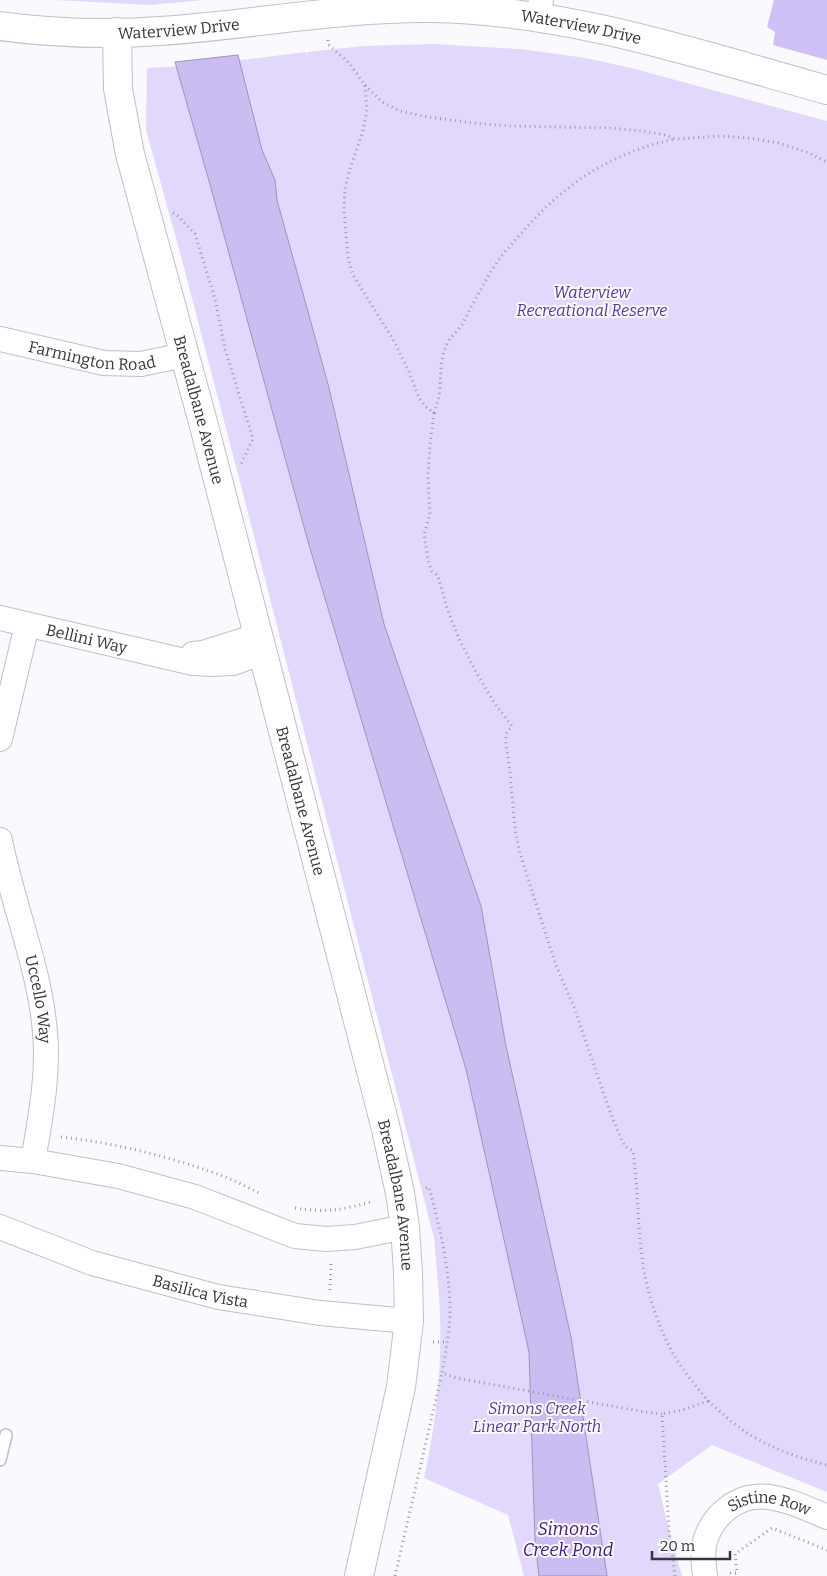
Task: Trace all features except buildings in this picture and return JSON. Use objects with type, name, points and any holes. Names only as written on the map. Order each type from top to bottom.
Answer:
[{"type":"street","name":"Waterview Drive","points":[[0,26],[70,32],[161,31],[253,21],[306,9],[432,8],[492,11],[539,9],[827,90]]},
{"type":"street","name":"Breadalbane Avenue","points":[[117,32],[118,89],[122,117],[385,1125],[400,1193],[405,1227],[409,1321],[401,1387],[359,1576]]},
{"type":"street","name":"Farmington Road","points":[[0,339],[104,363],[141,364],[184,355]]},
{"type":"street","name":"Bellini Way","points":[[0,618],[172,658],[259,644]]},
{"type":"street","points":[[0,739],[27,625]]},
{"type":"street","name":"Uccello Way","points":[[0,840],[36,979],[45,1031],[47,1054],[46,1079],[33,1161]]},
{"type":"street","points":[[0,1158],[33,1161],[118,1176],[195,1196],[295,1236],[326,1239],[355,1237],[405,1227]]},
{"type":"street","name":"Basilica Vista","points":[[0,1227],[92,1263],[218,1297],[320,1313],[409,1321]]},
{"type":"street","name":"Sistine Row","points":[[705,1575],[704,1546],[717,1518],[730,1505],[748,1498],[767,1497],[792,1502],[827,1517]]},
{"type":"lane","points":[[0,1460],[6,1435]]},
{"type":"path","points":[[306,9],[328,44],[349,63],[365,84],[382,102],[400,110],[422,116],[472,123],[510,126],[611,128],[666,135],[675,139]]},
{"type":"path","points":[[365,84],[367,109],[363,132],[345,189],[344,210],[348,257],[353,275],[394,341],[420,398],[434,413]]},
{"type":"path","points":[[827,162],[809,153],[778,143],[748,138],[721,136],[675,139],[627,153],[596,168],[569,186],[549,204],[515,240],[494,267],[462,324],[448,342],[440,365],[440,393],[434,413],[430,444],[428,477],[430,514],[424,535],[429,564],[432,571],[438,576],[447,608],[459,638],[495,704],[512,726],[506,734],[506,743],[519,850],[555,963],[574,1007],[610,1112],[622,1141],[626,1147],[633,1151],[645,1277],[658,1321],[670,1350],[684,1372],[708,1400],[733,1423],[766,1444],[827,1465]]},
{"type":"path","points":[[143,201],[178,215],[194,234],[216,300],[225,349],[253,439],[241,466]]},
{"type":"path","points":[[395,1576],[442,1373],[447,1342]]},
{"type":"path","points":[[442,1373],[456,1378],[662,1414],[683,1410],[708,1400]]},
{"type":"path","points":[[662,1414],[669,1530],[675,1576]]},
{"type":"path","points":[[705,1575],[737,1573],[735,1554],[772,1528],[827,1550]]},
{"type":"green space","points":[[55,0],[203,0],[149,5]]},
{"type":"green space","name":"Waterview Recreational Reserve","points":[[433,44],[520,49],[586,58],[635,69],[827,121],[827,1492],[712,1445],[658,1484],[682,1576],[524,1576],[508,1515],[424,1478],[435,1417],[440,1355],[440,1305],[434,1238],[246,505],[146,130],[147,68],[200,65],[306,52],[308,58],[307,52],[364,46]]},
{"type":"shaded area","points":[[774,0],[827,0],[827,60],[773,45],[775,32],[767,27]]},
{"type":"water","name":"Simons Creek Pond","points":[[238,55],[262,150],[275,180],[277,200],[328,384],[384,624],[481,906],[506,1046],[571,1337],[607,1576],[539,1576],[535,1540],[529,1352],[466,1069],[309,545],[175,62]]},
{"type":"park label","name":"Simons Creek Linear Park North","points":[[537,1417]]}]
